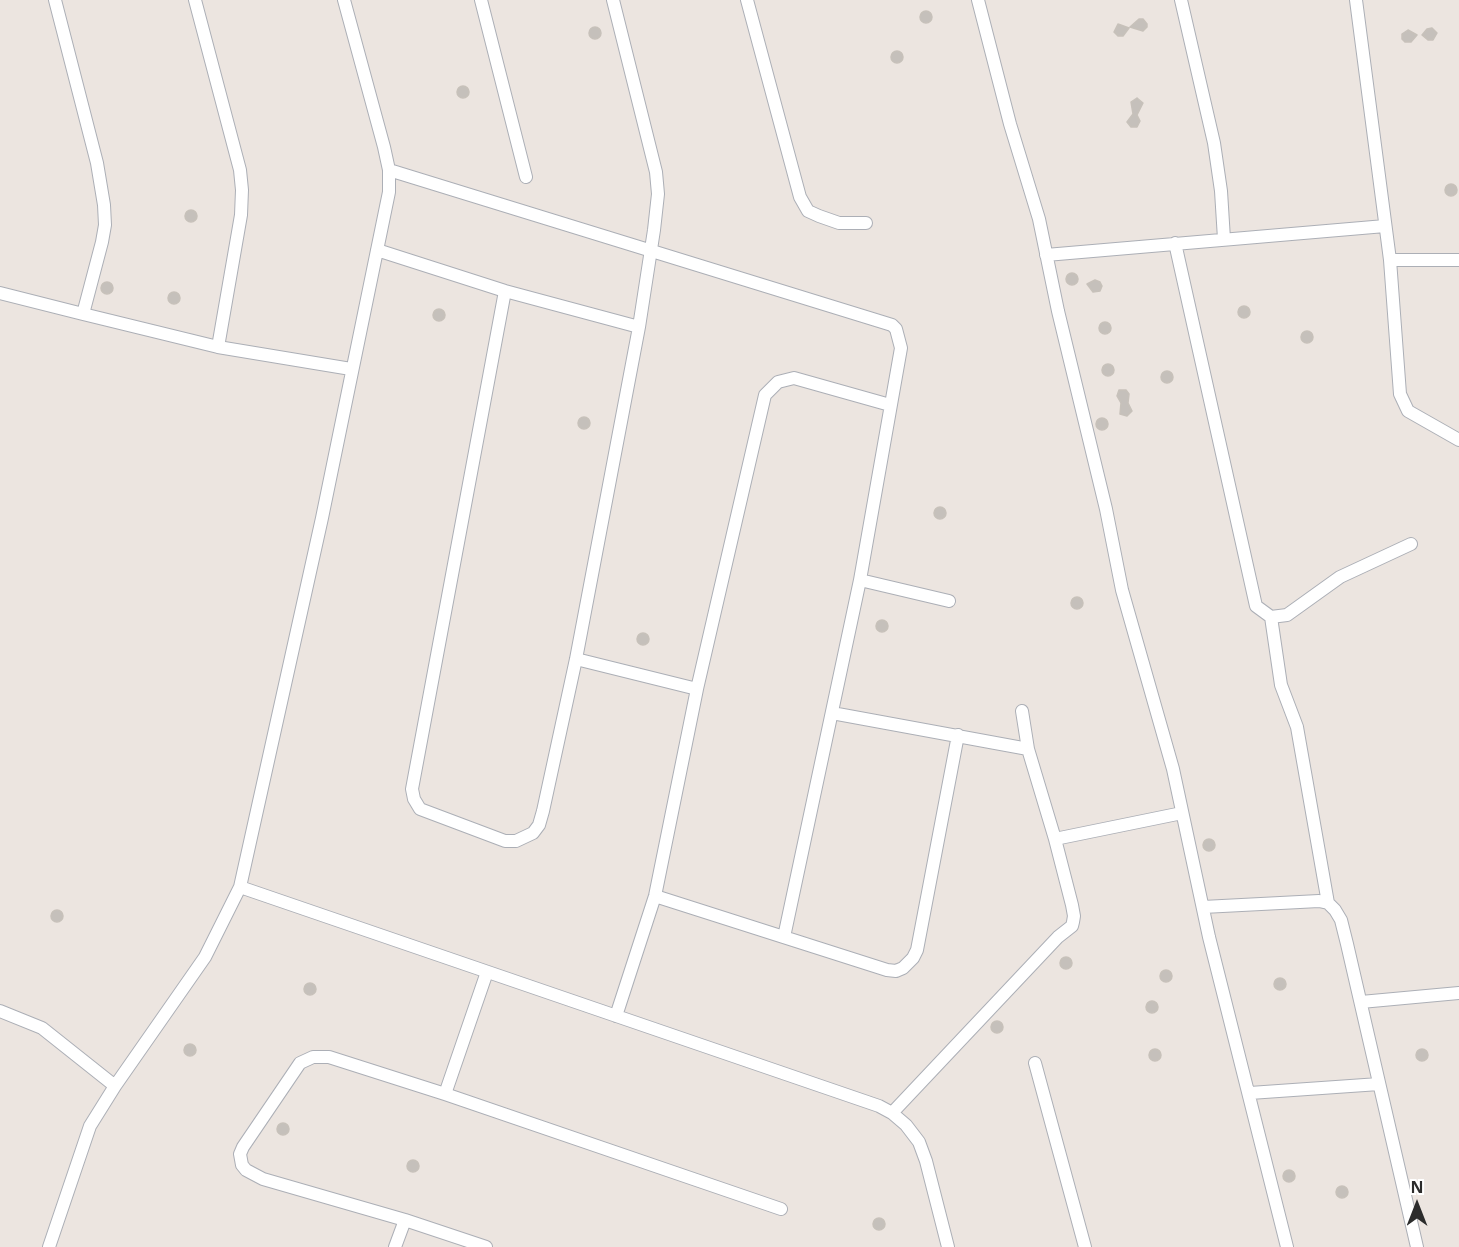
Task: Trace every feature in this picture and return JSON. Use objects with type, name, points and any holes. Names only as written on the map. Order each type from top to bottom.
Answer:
[{"type":"street","points":[[55,0],[97,163],[104,205],[105,225],[102,242],[83,314]]},
{"type":"street","points":[[195,0],[240,170],[242,190],[241,215],[218,347]]},
{"type":"street","points":[[49,1247],[90,1126],[115,1086],[205,957],[240,887],[322,518],[351,369],[387,209],[389,170],[344,0]]},
{"type":"street","points":[[480,0],[526,177]]},
{"type":"street","points":[[505,291],[412,789],[414,799],[420,809],[506,841],[516,841],[533,832],[540,825],[576,658],[639,327],[658,194],[656,172],[613,0]]},
{"type":"street","points":[[747,0],[800,197],[808,211],[819,216],[839,223],[866,223]]},
{"type":"street","points":[[978,0],[1010,124],[1039,219],[1058,311],[1106,509],[1122,591],[1170,758],[1203,907],[1287,1247]]},
{"type":"street","points":[[1181,0],[1214,143],[1221,191],[1224,239]]},
{"type":"street","points":[[1356,0],[1390,260],[1400,394],[1408,411],[1459,440]]},
{"type":"street","points":[[389,170],[892,325],[898,333],[901,348],[860,580],[784,937]]},
{"type":"street","points":[[1046,255],[1385,226]]},
{"type":"street","points":[[1175,243],[1253,599],[1260,610],[1271,617],[1287,615],[1340,577],[1411,544]]},
{"type":"street","points":[[377,250],[505,291],[639,327]]},
{"type":"street","points":[[1390,260],[1459,260]]},
{"type":"street","points":[[0,293],[218,347],[351,369]]},
{"type":"street","points":[[616,1016],[655,896],[697,689],[765,395],[778,381],[802,378],[890,405]]},
{"type":"street","points":[[860,580],[949,601]]},
{"type":"street","points":[[1271,617],[1281,685],[1297,726],[1328,903]]},
{"type":"street","points":[[576,658],[697,689]]},
{"type":"street","points":[[892,1113],[1058,937],[1072,926],[1074,916],[1072,904],[1028,749],[1022,711]]},
{"type":"street","points":[[832,713],[1028,749]]},
{"type":"street","points":[[655,896],[896,971],[908,964],[917,950],[958,735]]},
{"type":"street","points":[[1055,839],[1182,813]]},
{"type":"street","points":[[240,887],[863,1099],[892,1113],[906,1125],[919,1142],[948,1247]]},
{"type":"street","points":[[1203,907],[1318,901],[1328,903],[1335,909],[1341,920],[1417,1247]]},
{"type":"street","points":[[445,1094],[487,972]]},
{"type":"street","points":[[1360,1002],[1459,993]]},
{"type":"street","points":[[0,1011],[42,1028],[115,1086]]},
{"type":"street","points":[[486,1247],[263,1179],[246,1170],[242,1165],[240,1154],[295,1068],[308,1058],[320,1056],[337,1058],[781,1209]]},
{"type":"street","points":[[1035,1063],[1085,1247]]},
{"type":"street","points":[[1250,1094],[1380,1084]]},
{"type":"street","points":[[395,1247],[405,1221]]},
{"type":"building","points":[[928,11],[932,17],[928,23],[924,23],[920,15]]},
{"type":"building","points":[[1139,19],[1143,19],[1147,24],[1143,31],[1130,27]]},
{"type":"building","points":[[1118,24],[1129,28],[1123,36],[1118,36],[1114,32]]},
{"type":"building","points":[[597,27],[601,33],[597,39],[593,39],[589,31]]},
{"type":"building","points":[[1432,28],[1437,33],[1433,40],[1428,40],[1422,35],[1427,29]]},
{"type":"building","points":[[1408,30],[1417,35],[1411,42],[1405,42],[1402,34]]},
{"type":"building","points":[[899,51],[903,57],[899,63],[895,63],[891,55]]},
{"type":"building","points":[[465,86],[469,92],[465,98],[461,98],[457,90]]},
{"type":"building","points":[[1137,98],[1143,103],[1137,115],[1140,121],[1137,127],[1131,127],[1127,122],[1133,114],[1131,102]]},
{"type":"building","points":[[1453,184],[1457,190],[1453,196],[1449,196],[1445,188]]},
{"type":"building","points":[[193,210],[197,216],[193,222],[189,222],[185,214]]},
{"type":"building","points":[[1074,273],[1078,279],[1074,285],[1070,285],[1066,277]]},
{"type":"building","points":[[1095,280],[1102,286],[1100,291],[1093,292],[1087,284]]},
{"type":"building","points":[[109,282],[113,288],[109,294],[105,294],[101,286]]},
{"type":"building","points":[[176,292],[180,298],[176,304],[172,304],[168,296]]},
{"type":"building","points":[[1246,306],[1250,312],[1246,318],[1242,318],[1238,310]]},
{"type":"building","points":[[441,309],[445,315],[441,321],[437,321],[433,313]]},
{"type":"building","points":[[1107,322],[1111,328],[1107,334],[1103,334],[1099,326]]},
{"type":"building","points":[[1309,331],[1313,337],[1309,343],[1305,343],[1301,335]]},
{"type":"building","points":[[1110,364],[1114,370],[1110,376],[1106,376],[1102,368]]},
{"type":"building","points":[[1169,371],[1173,377],[1169,383],[1165,383],[1161,375]]},
{"type":"building","points":[[1119,390],[1126,390],[1129,394],[1128,403],[1132,411],[1127,416],[1120,414],[1121,403],[1117,396]]},
{"type":"building","points":[[586,417],[590,423],[586,429],[582,429],[578,421]]},
{"type":"building","points":[[1104,418],[1108,424],[1104,430],[1100,430],[1096,422]]},
{"type":"building","points":[[942,507],[946,513],[942,519],[938,519],[934,511]]},
{"type":"building","points":[[1079,597],[1083,603],[1079,609],[1075,609],[1071,601]]},
{"type":"building","points":[[884,620],[888,626],[884,632],[880,632],[876,624]]},
{"type":"building","points":[[645,633],[649,639],[645,645],[641,645],[637,637]]},
{"type":"building","points":[[1211,839],[1215,845],[1211,851],[1207,851],[1203,843]]},
{"type":"building","points":[[59,910],[63,916],[59,922],[55,922],[51,914]]},
{"type":"building","points":[[1068,957],[1072,963],[1068,969],[1064,969],[1060,961]]},
{"type":"building","points":[[1168,970],[1172,976],[1168,982],[1164,982],[1160,974]]},
{"type":"building","points":[[1282,978],[1286,984],[1282,990],[1278,990],[1274,982]]},
{"type":"building","points":[[312,983],[316,989],[312,995],[308,995],[304,987]]},
{"type":"building","points":[[1154,1001],[1158,1007],[1154,1013],[1150,1013],[1146,1005]]},
{"type":"building","points":[[999,1021],[1003,1027],[999,1033],[995,1033],[991,1025]]},
{"type":"building","points":[[192,1044],[196,1050],[192,1056],[188,1056],[184,1048]]},
{"type":"building","points":[[1157,1049],[1161,1055],[1157,1061],[1153,1061],[1149,1053]]},
{"type":"building","points":[[1424,1049],[1428,1055],[1424,1061],[1420,1061],[1416,1053]]},
{"type":"building","points":[[285,1123],[289,1129],[285,1135],[281,1135],[277,1127]]},
{"type":"building","points":[[415,1160],[419,1166],[415,1172],[411,1172],[407,1164]]},
{"type":"building","points":[[1291,1170],[1295,1176],[1291,1182],[1287,1182],[1283,1174]]},
{"type":"building","points":[[1344,1186],[1348,1192],[1344,1198],[1340,1198],[1336,1190]]},
{"type":"building","points":[[881,1218],[885,1224],[881,1230],[877,1230],[873,1222]]}]
